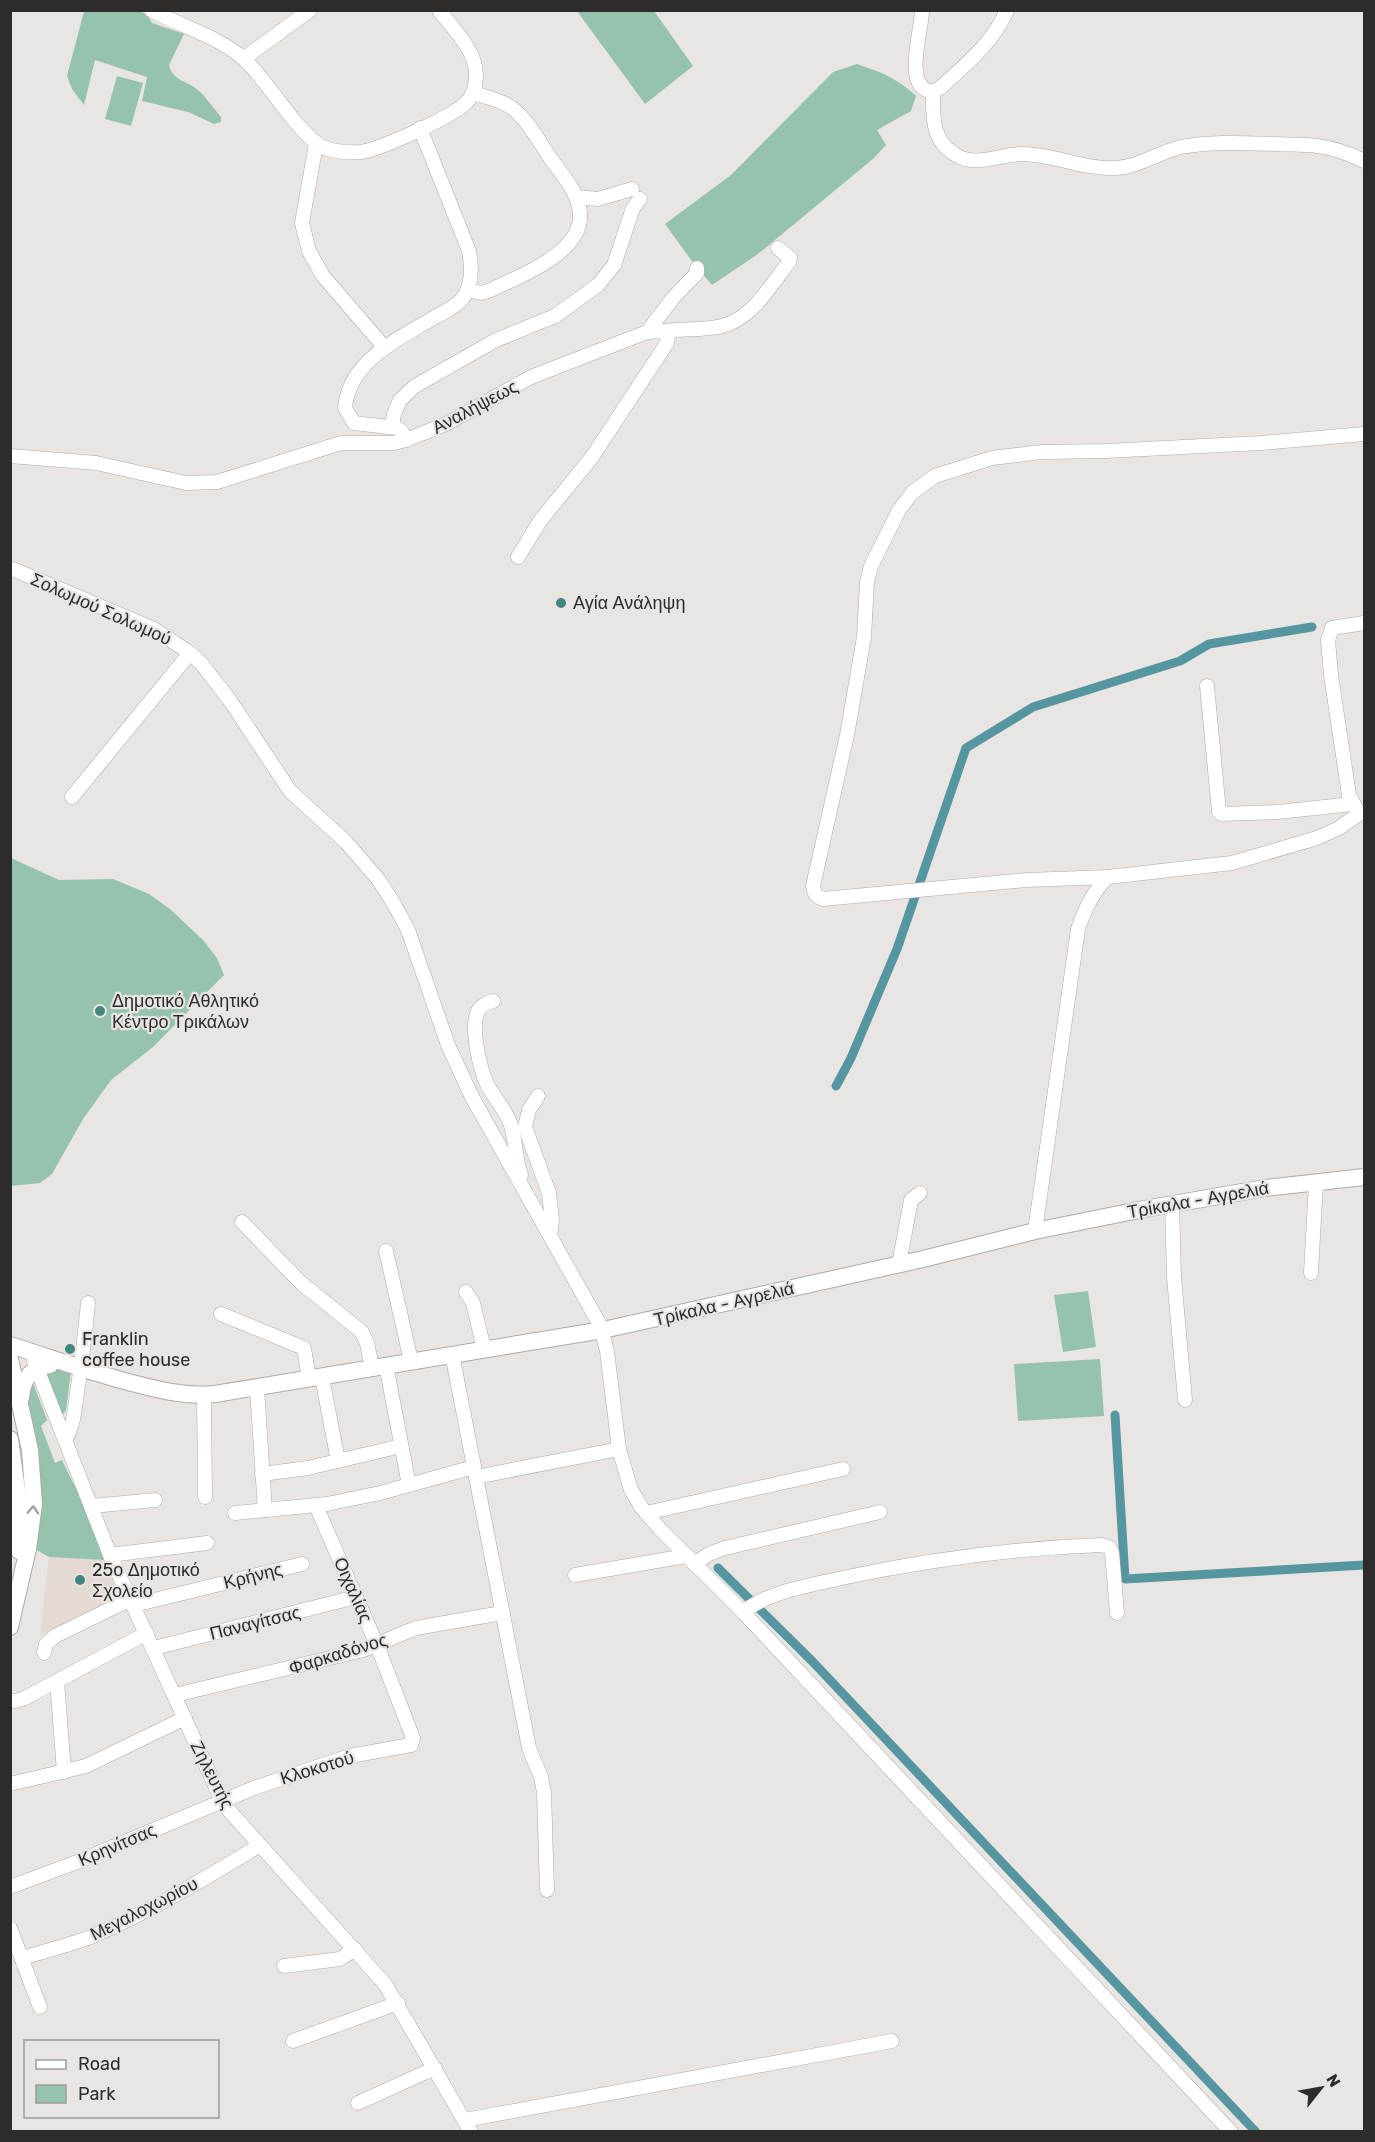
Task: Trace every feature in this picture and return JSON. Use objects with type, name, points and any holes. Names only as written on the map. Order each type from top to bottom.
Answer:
[{"type":"main road","name":"Τρίκαλα - Αγρελιά","points":[[10,1345],[81,1369],[163,1391],[204,1395],[603,1330],[1035,1231],[1244,1191],[1365,1177]]},
{"type":"main road","name":"Τρίκαλα - Αγρελιά","points":[[10,1353],[39,1365],[81,1369]]},
{"type":"main road","points":[[10,1359],[30,1450],[34,1504],[28,1550],[15,1593]]},
{"type":"main road","points":[[21,1405],[24,1381],[29,1373],[39,1365]]},
{"type":"main road","points":[[10,1439],[19,1505],[15,1593],[10,1627]]},
{"type":"street","points":[[151,10],[213,38],[243,59],[316,144],[339,152],[362,152],[453,113],[466,103],[473,93],[477,75],[473,60],[467,47],[439,10]]},
{"type":"street","points":[[243,59],[310,10]]},
{"type":"street","points":[[922,10],[915,68],[921,85],[926,90],[933,91],[940,88],[988,42],[1007,10]]},
{"type":"street","points":[[933,91],[935,133],[946,148],[964,160],[979,161],[1024,154],[1102,168],[1118,168],[1138,164],[1180,147],[1237,143],[1317,146],[1351,154],[1365,161]]},
{"type":"street","points":[[468,290],[481,293],[488,291],[552,260],[567,245],[581,217],[570,184],[524,120],[511,107],[473,93]]},
{"type":"street","points":[[406,440],[402,432],[392,427],[354,423],[345,408],[345,396],[355,376],[366,363],[385,348],[461,301],[468,290],[472,273],[469,251],[420,128]]},
{"type":"street","points":[[316,144],[302,223],[309,251],[323,276],[385,348]]},
{"type":"street","points":[[392,427],[400,400],[422,381],[496,340],[555,316],[598,285],[614,265],[636,194],[598,199],[576,197]]},
{"type":"street","name":"Αναλήψεως","points":[[10,456],[96,463],[197,484],[227,479],[341,443],[394,443],[406,440],[448,423],[531,377],[647,332],[722,326],[744,315],[759,301],[789,262],[790,258],[778,248]]},
{"type":"street","points":[[647,332],[673,298],[697,273],[697,268]]},
{"type":"street","points":[[518,557],[540,520],[592,457],[668,343],[665,331]]},
{"type":"street","points":[[1359,810],[1339,828],[1317,838],[1232,863],[1108,877],[1027,880],[823,899],[817,897],[813,886],[847,735],[864,637],[867,582],[871,566],[899,510],[913,492],[935,476],[992,458],[1042,452],[1106,452],[1365,434]]},
{"type":"street","name":"Σολωμού Σολωμού","points":[[10,568],[154,629],[201,663],[224,692],[291,791],[346,842],[368,866],[389,895],[413,942],[443,1029],[460,1070],[483,1119],[528,1197]]},
{"type":"street","points":[[1359,810],[1349,795],[1328,640],[1332,628],[1365,623]]},
{"type":"street","points":[[72,797],[190,653]]},
{"type":"street","points":[[1207,686],[1221,814],[1359,810]]},
{"type":"street","points":[[1035,1231],[1078,928],[1090,900],[1108,877]]},
{"type":"street","points":[[493,1000],[483,1005],[477,1013],[479,1058],[487,1082],[511,1126],[518,1166],[528,1197],[603,1330],[619,1449],[631,1490],[646,1513],[690,1560],[746,1610],[1231,2132]]},
{"type":"street","points":[[538,1096],[529,1110],[525,1127],[549,1193],[552,1228],[550,1236]]},
{"type":"street","points":[[1311,1273],[1316,1182]]},
{"type":"street","points":[[899,1264],[911,1200],[920,1193]]},
{"type":"street","points":[[1172,1204],[1175,1286],[1185,1400]]},
{"type":"street","points":[[242,1222],[302,1283],[362,1332],[379,1366],[409,1485]]},
{"type":"street","points":[[386,1251],[411,1360]]},
{"type":"street","points":[[466,1292],[473,1303],[484,1349]]},
{"type":"street","points":[[65,1440],[72,1424],[88,1303]]},
{"type":"street","points":[[221,1314],[304,1348],[315,1378],[338,1461]]},
{"type":"street","points":[[452,1354],[529,1748],[544,1792],[547,1890]]},
{"type":"street","name":"Ζηλευτής","points":[[39,1365],[65,1440],[110,1555],[222,1800],[231,1814],[385,1984],[468,2126]]},
{"type":"street","points":[[257,1388],[265,1510]]},
{"type":"street","points":[[204,1395],[205,1497]]},
{"type":"street","points":[[262,1474],[338,1461],[401,1446]]},
{"type":"street","points":[[235,1513],[316,1506],[475,1472],[619,1449]]},
{"type":"street","points":[[646,1513],[843,1469]]},
{"type":"street","points":[[92,1506],[155,1500]]},
{"type":"street","name":"Οιχαλίας","points":[[316,1506],[377,1645],[413,1742]]},
{"type":"street","points":[[575,1575],[690,1560],[725,1548],[880,1512]]},
{"type":"street","points":[[110,1555],[207,1543]]},
{"type":"street","points":[[746,1610],[771,1596],[835,1580],[922,1563],[1022,1550],[1102,1545],[1109,1547],[1112,1552],[1117,1613]]},
{"type":"street","name":"Κρήνης","points":[[44,1653],[46,1644],[55,1636],[133,1602],[302,1564]]},
{"type":"street","name":"Παναγίτσας","points":[[154,1648],[356,1597]]},
{"type":"street","name":"Φαρκαδόνος","points":[[175,1695],[377,1645],[416,1628],[502,1613]]},
{"type":"street","points":[[10,1700],[20,1700],[147,1633]]},
{"type":"street","points":[[57,1681],[64,1772]]},
{"type":"street","points":[[10,1784],[95,1763],[185,1718]]},
{"type":"street","name":"Κλοκοτού","points":[[222,1800],[350,1756],[407,1747],[413,1742]]},
{"type":"street","name":"Κρηνίτσας","points":[[10,1887],[77,1862],[222,1800]]},
{"type":"street","name":"Μεγαλοχωρίου","points":[[22,1958],[111,1928],[194,1885],[260,1845]]},
{"type":"street","points":[[10,1928],[40,2007]]},
{"type":"street","points":[[284,1966],[340,1959],[355,1949]]},
{"type":"street","points":[[293,2041],[398,2004]]},
{"type":"street","points":[[468,2126],[892,2041]]},
{"type":"street","points":[[358,2103],[435,2068]]},
{"type":"shaded area","name":"25ο Δημοτικό Σχολείο","points":[[49,1557],[105,1560],[123,1599],[56,1632],[40,1633]]},
{"type":"green space","points":[[84,11],[138,11],[147,14],[152,23],[184,34],[169,65],[171,70],[177,78],[201,93],[221,117],[221,122],[214,124],[188,112],[142,101],[147,77],[95,60],[84,105],[72,89],[67,76]]},
{"type":"green space","points":[[577,11],[654,11],[693,66],[645,104]]},
{"type":"green space","points":[[857,64],[888,76],[916,96],[911,111],[877,130],[886,145],[874,158],[758,254],[712,285],[665,224],[731,175],[833,72]]},
{"type":"green space","points":[[117,76],[143,83],[131,126],[105,119]]},
{"type":"green space","name":"Δημοτικό Αθλητικό Κέντρο Τρικάλων","points":[[11,858],[59,880],[113,879],[149,894],[170,909],[203,940],[217,958],[224,975],[153,1047],[111,1080],[83,1119],[52,1174],[40,1183],[11,1186]]},
{"type":"green space","points":[[1088,1291],[1096,1347],[1063,1352],[1054,1295]]},
{"type":"green space","points":[[1100,1359],[1104,1416],[1018,1421],[1014,1364]]},
{"type":"green space","points":[[46,1367],[71,1370],[66,1410],[62,1416],[44,1369]]},
{"type":"green space","points":[[32,1380],[47,1420],[41,1426],[55,1463],[62,1460],[105,1560],[49,1557],[33,1548],[23,1388]]},
{"type":"waterway","points":[[836,1086],[851,1058],[897,949],[966,748],[1033,707],[1180,661],[1209,644],[1312,627]]},
{"type":"waterway","points":[[1115,1415],[1125,1579],[1364,1565]]},
{"type":"waterway","points":[[718,1568],[813,1662],[1256,2132]]},
{"type":"place","name":"Αγία Ανάληψη","points":[[561,603]]},
{"type":"place","name":"Δημοτικό Αθλητικό Κέντρο Τρικάλων","points":[[100,1011]]},
{"type":"place","name":"Franklin coffee house","points":[[70,1349]]},
{"type":"place","name":"25ο Δημοτικό Σχολείο","points":[[80,1580]]}]
